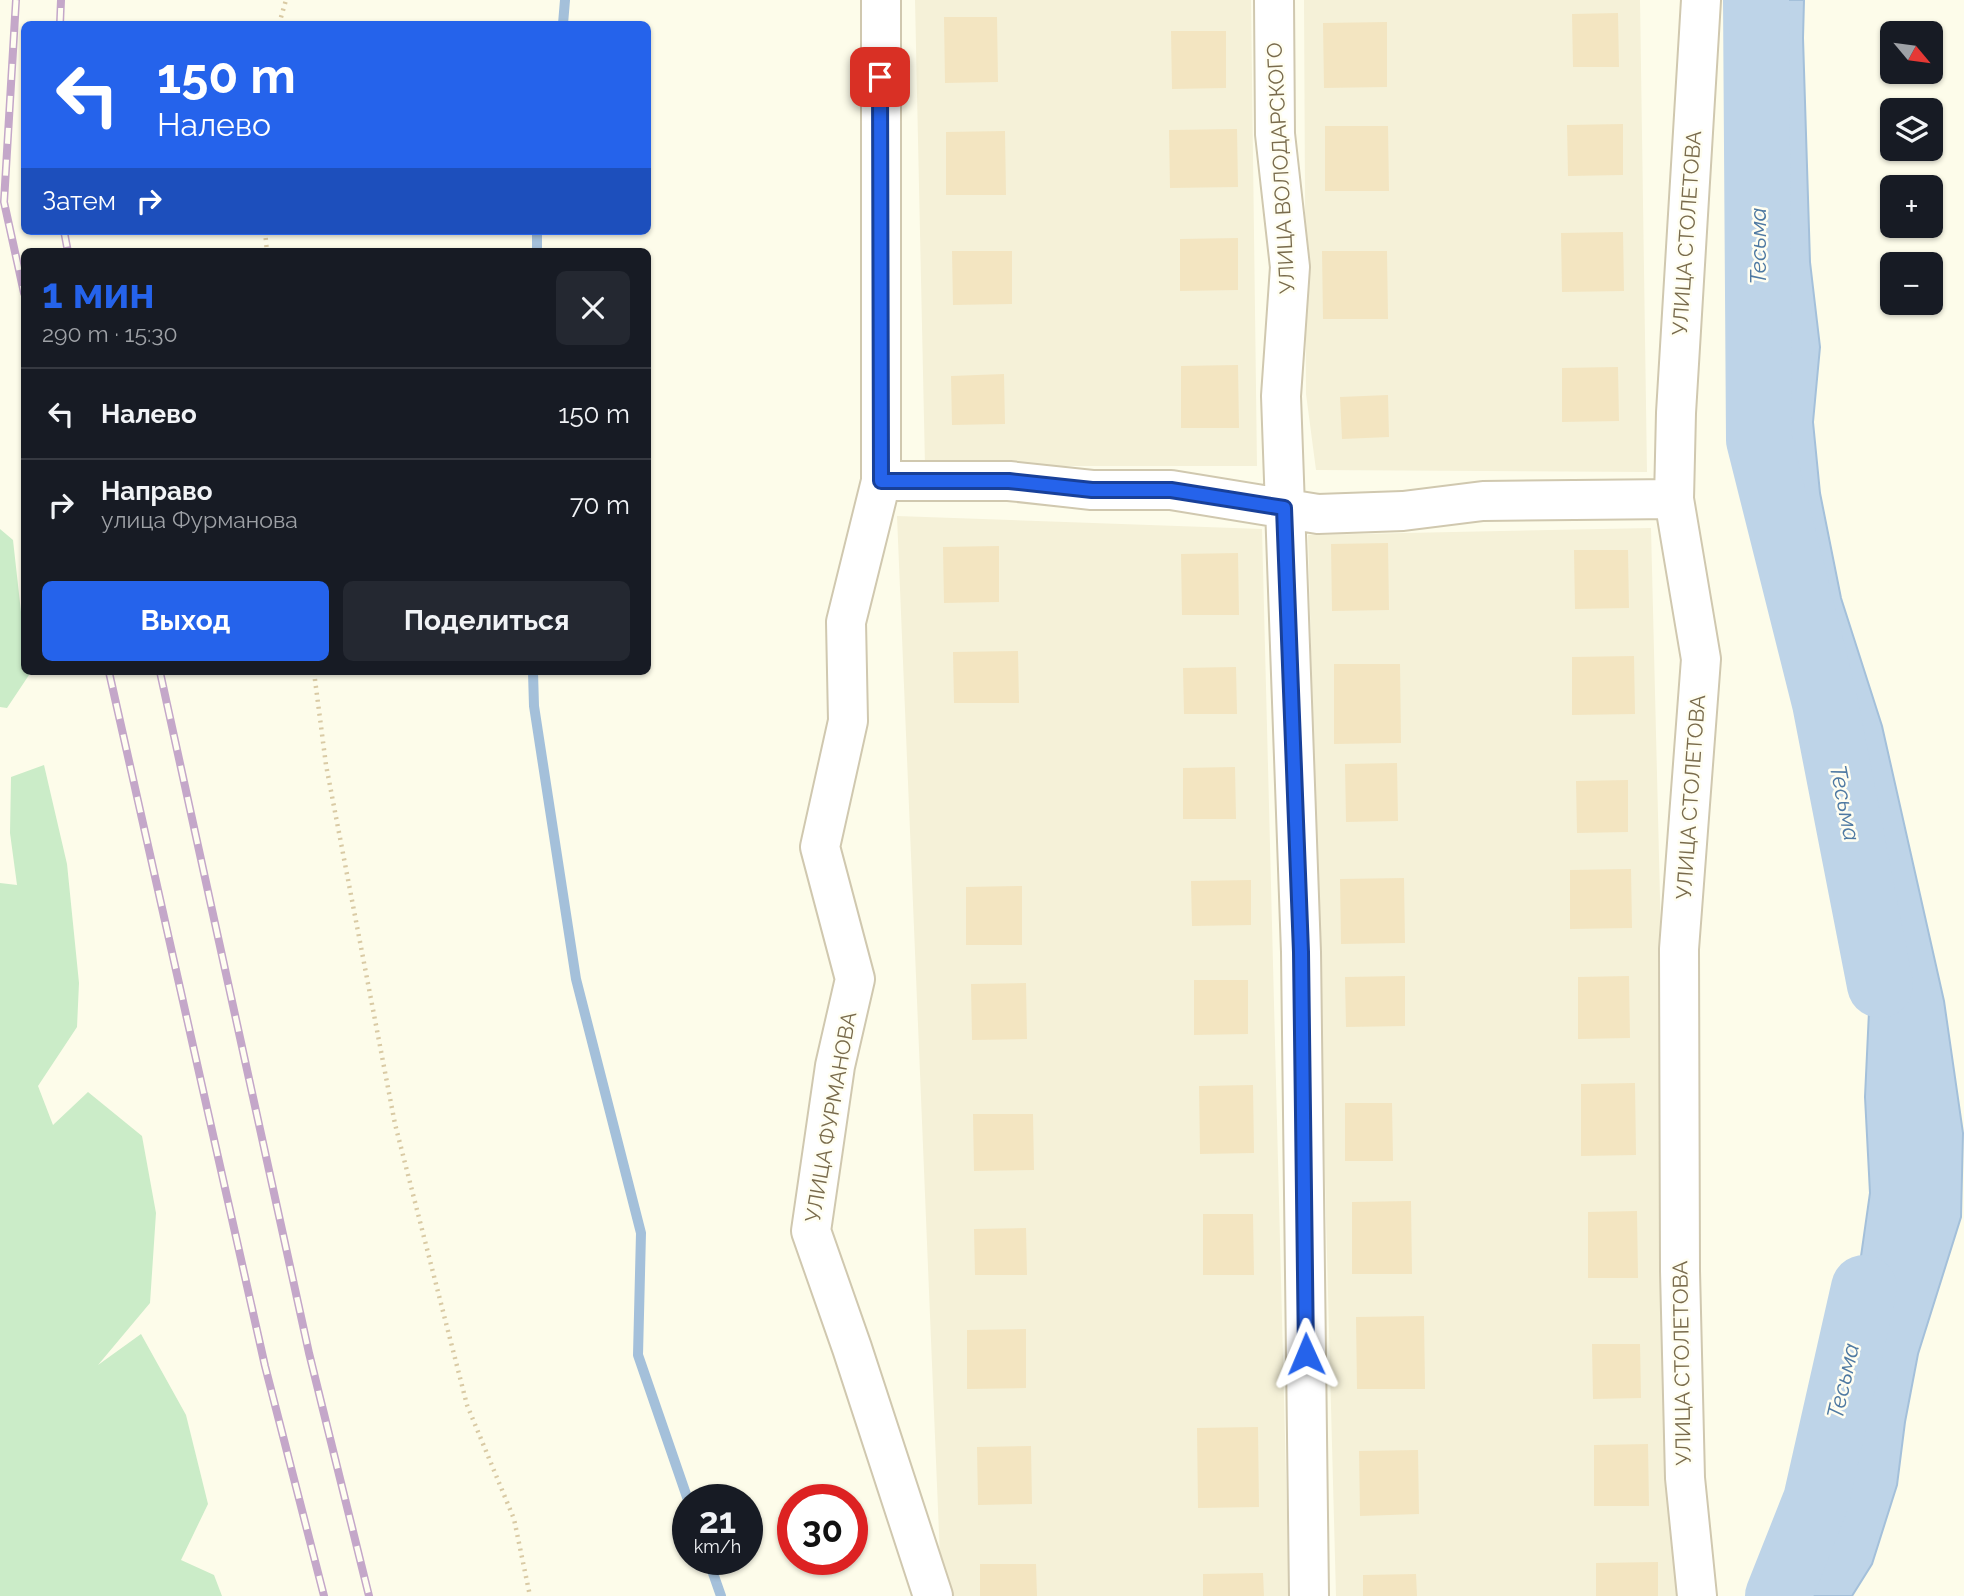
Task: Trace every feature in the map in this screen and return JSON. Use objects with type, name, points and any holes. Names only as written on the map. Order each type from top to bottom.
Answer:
[{"type":"street","name":"УЛИЦА ФУРМАНОВА","points":[[881,0],[881,481],[846,622],[848,721],[820,847],[855,979],[835,1066],[811,1231],[933,1596]]},
{"type":"street","name":"УЛИЦА ВОЛОДАРСКОГО","points":[[1274,0],[1275,134],[1290,267],[1280,396],[1301,952],[1309,1596]]},
{"type":"street","name":"УЛИЦА СТОЛЕТОВА","points":[[1697,1596],[1685,1478],[1680,1271],[1679,949],[1702,659],[1674,499],[1676,413],[1702,0]]},
{"type":"street","points":[[881,481],[1009,481],[1092,490],[1171,490],[1318,514],[1403,511],[1483,501],[1674,499]]},
{"type":"path","points":[[280,21],[286,0]]},
{"type":"path","points":[[313,675],[326,765],[395,1124],[467,1405],[514,1519],[530,1596]]},
{"type":"shaded area","points":[[915,0],[1251,0],[1257,466],[925,466]]},
{"type":"shaded area","points":[[1304,0],[1640,0],[1647,472],[1316,470],[1306,394]]},
{"type":"shaded area","points":[[897,516],[1262,529],[1289,1596],[951,1596],[940,1558]]},
{"type":"shaded area","points":[[1651,528],[1677,1596],[1336,1596],[1308,535]]},
{"type":"green space","points":[[0,529],[13,540],[21,612],[21,675],[29,675],[7,708],[0,707]]},
{"type":"green space","points":[[44,765],[67,864],[79,983],[77,1027],[38,1086],[53,1125],[88,1092],[142,1136],[156,1213],[150,1303],[98,1365],[141,1334],[186,1415],[208,1504],[181,1560],[214,1575],[222,1596],[0,1596],[0,883],[17,885],[10,833],[11,777]]},
{"type":"water","points":[[1760,0],[1804,0],[1810,262],[1820,347],[1813,422],[1820,493],[1841,598],[1882,726],[1944,1001],[1963,1133],[1961,1217],[1918,1354],[1897,1485],[1872,1564],[1852,1596],[1785,1596],[1803,1523],[1838,1418],[1870,1193],[1865,1097],[1870,990],[1863,881],[1845,753],[1792,575],[1778,514],[1777,487],[1763,471],[1756,404],[1753,285],[1760,149]]},
{"type":"building","points":[[1618,13],[1619,67],[1573,67],[1572,14]]},
{"type":"building","points":[[944,17],[997,17],[998,82],[945,83]]},
{"type":"building","points":[[1387,22],[1387,87],[1324,88],[1323,23]]},
{"type":"building","points":[[1171,31],[1226,31],[1226,88],[1172,89]]},
{"type":"building","points":[[1623,124],[1623,175],[1568,176],[1567,125]]},
{"type":"building","points":[[1325,126],[1388,126],[1389,191],[1325,191]]},
{"type":"building","points":[[1237,129],[1238,187],[1170,188],[1169,130]]},
{"type":"building","points":[[1005,131],[1006,195],[946,195],[946,132]]},
{"type":"building","points":[[1623,232],[1624,291],[1562,292],[1561,233]]},
{"type":"building","points":[[1238,238],[1238,290],[1180,291],[1180,239]]},
{"type":"building","points":[[952,251],[1012,251],[1012,304],[953,305]]},
{"type":"building","points":[[1322,251],[1387,251],[1388,319],[1323,319]]},
{"type":"building","points":[[1238,365],[1239,428],[1181,428],[1181,366]]},
{"type":"building","points":[[1618,367],[1619,421],[1562,422],[1562,368]]},
{"type":"building","points":[[1004,374],[1005,424],[952,425],[951,376]]},
{"type":"building","points":[[1388,395],[1389,437],[1342,439],[1340,397]]},
{"type":"building","points":[[1388,543],[1389,610],[1332,611],[1331,544]]},
{"type":"building","points":[[999,546],[999,602],[944,603],[943,547]]},
{"type":"building","points":[[1574,550],[1628,550],[1629,608],[1575,609]]},
{"type":"building","points":[[1238,553],[1239,615],[1182,615],[1181,554]]},
{"type":"building","points":[[1018,651],[1019,703],[954,703],[953,652]]},
{"type":"building","points":[[1634,656],[1635,714],[1572,715],[1572,657]]},
{"type":"building","points":[[1334,664],[1400,664],[1401,743],[1334,744]]},
{"type":"building","points":[[1236,667],[1237,714],[1184,714],[1183,668]]},
{"type":"building","points":[[1397,763],[1398,821],[1346,822],[1345,764]]},
{"type":"building","points":[[1235,767],[1236,819],[1183,819],[1183,768]]},
{"type":"building","points":[[1628,780],[1628,832],[1577,833],[1576,781]]},
{"type":"building","points":[[1631,869],[1632,928],[1570,929],[1570,870]]},
{"type":"building","points":[[1404,878],[1405,943],[1341,944],[1340,879]]},
{"type":"building","points":[[1251,880],[1251,925],[1192,926],[1191,881]]},
{"type":"building","points":[[1022,886],[1022,945],[966,945],[966,887]]},
{"type":"building","points":[[1405,976],[1405,1026],[1346,1027],[1345,977]]},
{"type":"building","points":[[1629,976],[1630,1038],[1578,1039],[1578,977]]},
{"type":"building","points":[[1194,980],[1248,980],[1248,1034],[1194,1035]]},
{"type":"building","points":[[1026,983],[1027,1039],[972,1040],[971,984]]},
{"type":"building","points":[[1635,1083],[1636,1155],[1581,1156],[1581,1084]]},
{"type":"building","points":[[1253,1085],[1254,1153],[1200,1154],[1199,1086]]},
{"type":"building","points":[[1345,1103],[1392,1103],[1393,1161],[1345,1161]]},
{"type":"building","points":[[973,1114],[1033,1114],[1034,1170],[974,1171]]},
{"type":"building","points":[[1411,1201],[1412,1274],[1352,1274],[1352,1202]]},
{"type":"building","points":[[1637,1211],[1638,1278],[1588,1278],[1588,1212]]},
{"type":"building","points":[[1203,1214],[1253,1214],[1254,1275],[1203,1275]]},
{"type":"building","points":[[1026,1228],[1027,1275],[975,1275],[974,1229]]},
{"type":"building","points":[[1424,1316],[1425,1389],[1357,1389],[1356,1317]]},
{"type":"building","points":[[1026,1329],[1026,1388],[967,1389],[967,1330]]},
{"type":"building","points":[[1592,1344],[1640,1344],[1641,1398],[1593,1399]]},
{"type":"building","points":[[1258,1427],[1259,1507],[1198,1508],[1197,1428]]},
{"type":"building","points":[[1648,1444],[1649,1506],[1594,1506],[1594,1445]]},
{"type":"building","points":[[1031,1446],[1032,1504],[978,1505],[977,1447]]},
{"type":"building","points":[[1418,1450],[1419,1514],[1360,1516],[1359,1451]]},
{"type":"building","points":[[1658,1562],[1658,1596],[1596,1596],[1596,1563]]},
{"type":"building","points":[[980,1564],[1036,1564],[1037,1596],[980,1596]]},
{"type":"building","points":[[1263,1573],[1264,1596],[1203,1596],[1203,1574]]},
{"type":"building","points":[[1416,1574],[1417,1596],[1363,1596],[1363,1575]]},
{"type":"waterway","points":[[563,21],[565,0]]},
{"type":"waterway","name":"Тесьма","points":[[1756,0],[1759,440],[1825,703],[1880,985]]},
{"type":"waterway","points":[[537,235],[537,248]]},
{"type":"waterway","points":[[533,675],[534,706],[576,979],[641,1233],[638,1355],[682,1484]]},
{"type":"waterway","name":"Тесьма","points":[[1778,1596],[1816,1500],[1864,1288]]},
{"type":"waterway","points":[[714,1575],[721,1596]]},
{"type":"railway","points":[[16,0],[4,202],[21,279]]},
{"type":"railway","points":[[60,21],[61,0]]},
{"type":"railway","points":[[65,235],[67,248]]},
{"type":"railway","points":[[110,675],[265,1366],[324,1596]]},
{"type":"railway","points":[[161,675],[309,1353],[369,1596]]},
{"type":"route","points":[[880,77],[881,481],[1009,481],[1092,490],[1171,490],[1284,508],[1301,952],[1306,1354]]}]
